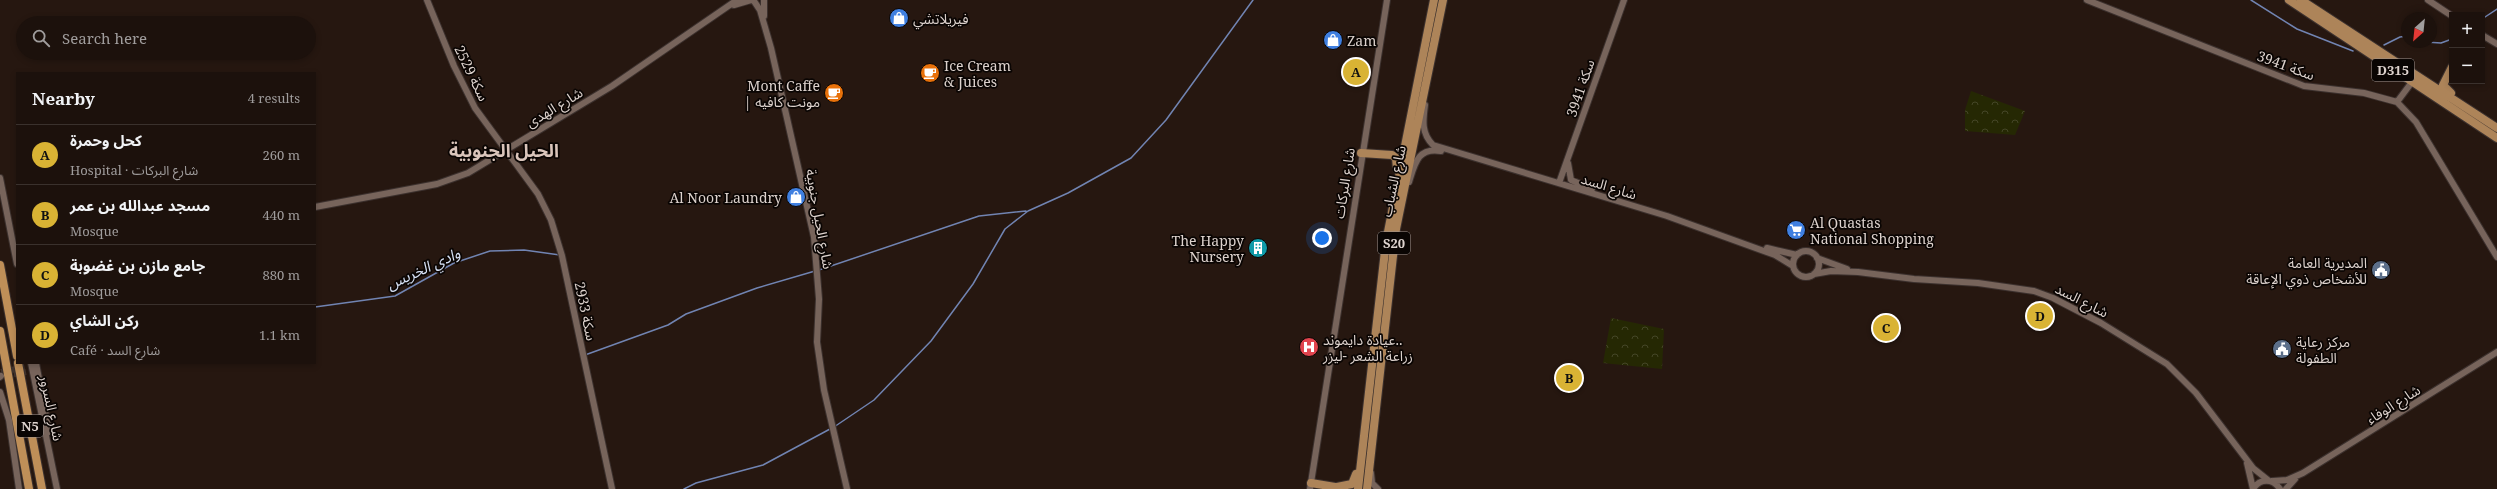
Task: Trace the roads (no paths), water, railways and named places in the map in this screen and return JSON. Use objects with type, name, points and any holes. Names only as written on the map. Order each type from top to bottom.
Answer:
[{"type":"highway","points":[[0,265],[16,351]]},
{"type":"highway","name":"N5","points":[[0,331],[29,489]]},
{"type":"highway","name":"N5","points":[[31,367],[42,489]]},
{"type":"main road","name":"شارع الشباب","points":[[1358,489],[1386,242],[1395,190],[1434,0]]},
{"type":"main road","name":"شارع الشباب","points":[[1367,489],[1396,229],[1404,201],[1443,0]]},
{"type":"main road","name":"D315","points":[[2289,0],[2497,138]]},
{"type":"main road","name":"D315","points":[[2301,0],[2497,128]]},
{"type":"main road","points":[[2449,73],[2443,85],[2497,128]]},
{"type":"main road","points":[[1381,154],[1398,148],[1409,122]]},
{"type":"main road","points":[[1361,153],[1392,155],[1396,158],[1395,190]]},
{"type":"main road","points":[[1310,486],[1337,487],[1348,486],[1354,482],[1363,442]]},
{"type":"main road","points":[[1337,487],[1349,489]]},
{"type":"street","name":"سكة 2529","points":[[427,0],[454,66],[475,108],[505,151]]},
{"type":"street","name":"شارع الهدى","points":[[316,207],[438,184],[468,173],[612,86],[737,0]]},
{"type":"street","name":"شارع الهدى","points":[[722,11],[738,3],[763,0]]},
{"type":"street","points":[[763,0],[765,25]]},
{"type":"street","name":"شارع البركات","points":[[1310,486],[1386,0]]},
{"type":"street","name":"سكة 3941","points":[[1559,183],[1624,0]]},
{"type":"street","name":"سكة 3941","points":[[2087,0],[2304,86],[2364,93],[2397,102]]},
{"type":"street","points":[[2428,0],[2449,14]]},
{"type":"street","points":[[752,1],[765,25]]},
{"type":"street","name":"شارع الحيل جنوبية","points":[[765,25],[814,237],[819,299],[816,342],[824,390],[847,489]]},
{"type":"street","points":[[2485,37],[2497,44]]},
{"type":"street","points":[[1429,75],[1424,116],[1426,138],[1433,145],[1459,154]]},
{"type":"street","points":[[2412,82],[2397,102],[2416,122],[2497,257]]},
{"type":"street","points":[[1404,201],[1417,157],[1421,153],[1432,150],[1459,154]]},
{"type":"street","name":"سكة 2933","points":[[505,151],[538,194],[558,238],[612,489]]},
{"type":"street","name":"شارع السد","points":[[1459,154],[1610,198],[1738,240],[1775,255],[1793,266]]},
{"type":"street","points":[[1568,159],[1568,170],[1571,180],[1610,198]]},
{"type":"street","points":[[0,178],[15,239],[16,252]]},
{"type":"street","name":"شارع السد","points":[[1738,240],[1796,254]]},
{"type":"street","points":[[1808,251],[1818,258],[1819,264],[1814,274],[1802,276],[1793,266],[1796,254],[1808,251]]},
{"type":"street","name":"شارع السد","points":[[1818,258],[1831,264],[1858,272]]},
{"type":"street","name":"شارع السد","points":[[1814,274],[1826,271],[1858,272],[2011,287],[2040,293],[2072,307],[2167,364],[2196,393],[2259,474],[2280,489]]},
{"type":"street","name":"شارع الوفاء","points":[[2270,481],[2287,480],[2303,473],[2496,353]]},
{"type":"street","name":"شارع السرور","points":[[31,367],[58,489]]},
{"type":"street","points":[[0,392],[10,433],[19,489]]},
{"type":"street","points":[[0,403],[10,433]]},
{"type":"street","points":[[1373,433],[1371,475],[1372,483],[1378,489]]},
{"type":"street","name":"شارع السد","points":[[2244,456],[2251,475],[2253,489]]},
{"type":"street","name":"شارع الوفاء","points":[[2286,489],[2303,473]]},
{"type":"street","points":[[2253,489],[2259,482],[2270,481]]},
{"type":"waterway","points":[[834,427],[874,400],[931,341],[973,284],[1005,229],[1028,211],[1068,193],[1131,158],[1166,120],[1253,0]]},
{"type":"waterway","points":[[2251,0],[2297,29],[2353,51]]},
{"type":"waterway","points":[[2485,17],[2497,9]]},
{"type":"waterway","points":[[2384,45],[2401,37]]},
{"type":"waterway","points":[[2437,43],[2449,40]]},
{"type":"waterway","points":[[819,270],[979,216],[1026,211]]},
{"type":"waterway","name":"وادي الخريس","points":[[316,307],[395,296],[454,263],[490,251],[524,250],[560,255]]},
{"type":"waterway","points":[[585,355],[668,325],[686,314],[757,288],[815,271]]},
{"type":"waterway","points":[[684,489],[696,483],[763,465],[830,429]]},
{"type":"tunnel","points":[[1,372],[26,367]]},
{"type":"tunnel","points":[[5,376],[26,372]]},
{"type":"place","name":"فيريلاتشي","points":[[899,18]]},
{"type":"place","name":"Zam","points":[[1333,40]]},
{"type":"place","name":"كحل وحمرة","points":[[1356,72]]},
{"type":"place","name":"Ice Cream & Juices","points":[[930,73]]},
{"type":"place","name":"Mont Caffe | مونت كافيه","points":[[834,93]]},
{"type":"place","name":"Al Noor Laundry","points":[[796,197]]},
{"type":"place","name":"Al Quastas National Shopping","points":[[1796,230]]},
{"type":"place","name":"The Happy Nursery","points":[[1258,248]]},
{"type":"place","name":"المديرية العامة للأشخاص ذوي الإعاقة","points":[[2381,270]]},
{"type":"place","name":"ركن الشاي","points":[[2040,316]]},
{"type":"place","name":"جامع مازن بن غضوبة","points":[[1886,328]]},
{"type":"place","name":"عيادة دايموند.. زراعة الشعر -ليزر","points":[[1309,347]]},
{"type":"place","name":"مركز رعاية الطفولة","points":[[2282,349]]},
{"type":"place","name":"مسجد عبدالله بن عمر","points":[[1569,378]]},
{"type":"district","name":"الحيل الجنوبية","points":[[504,150]]}]
